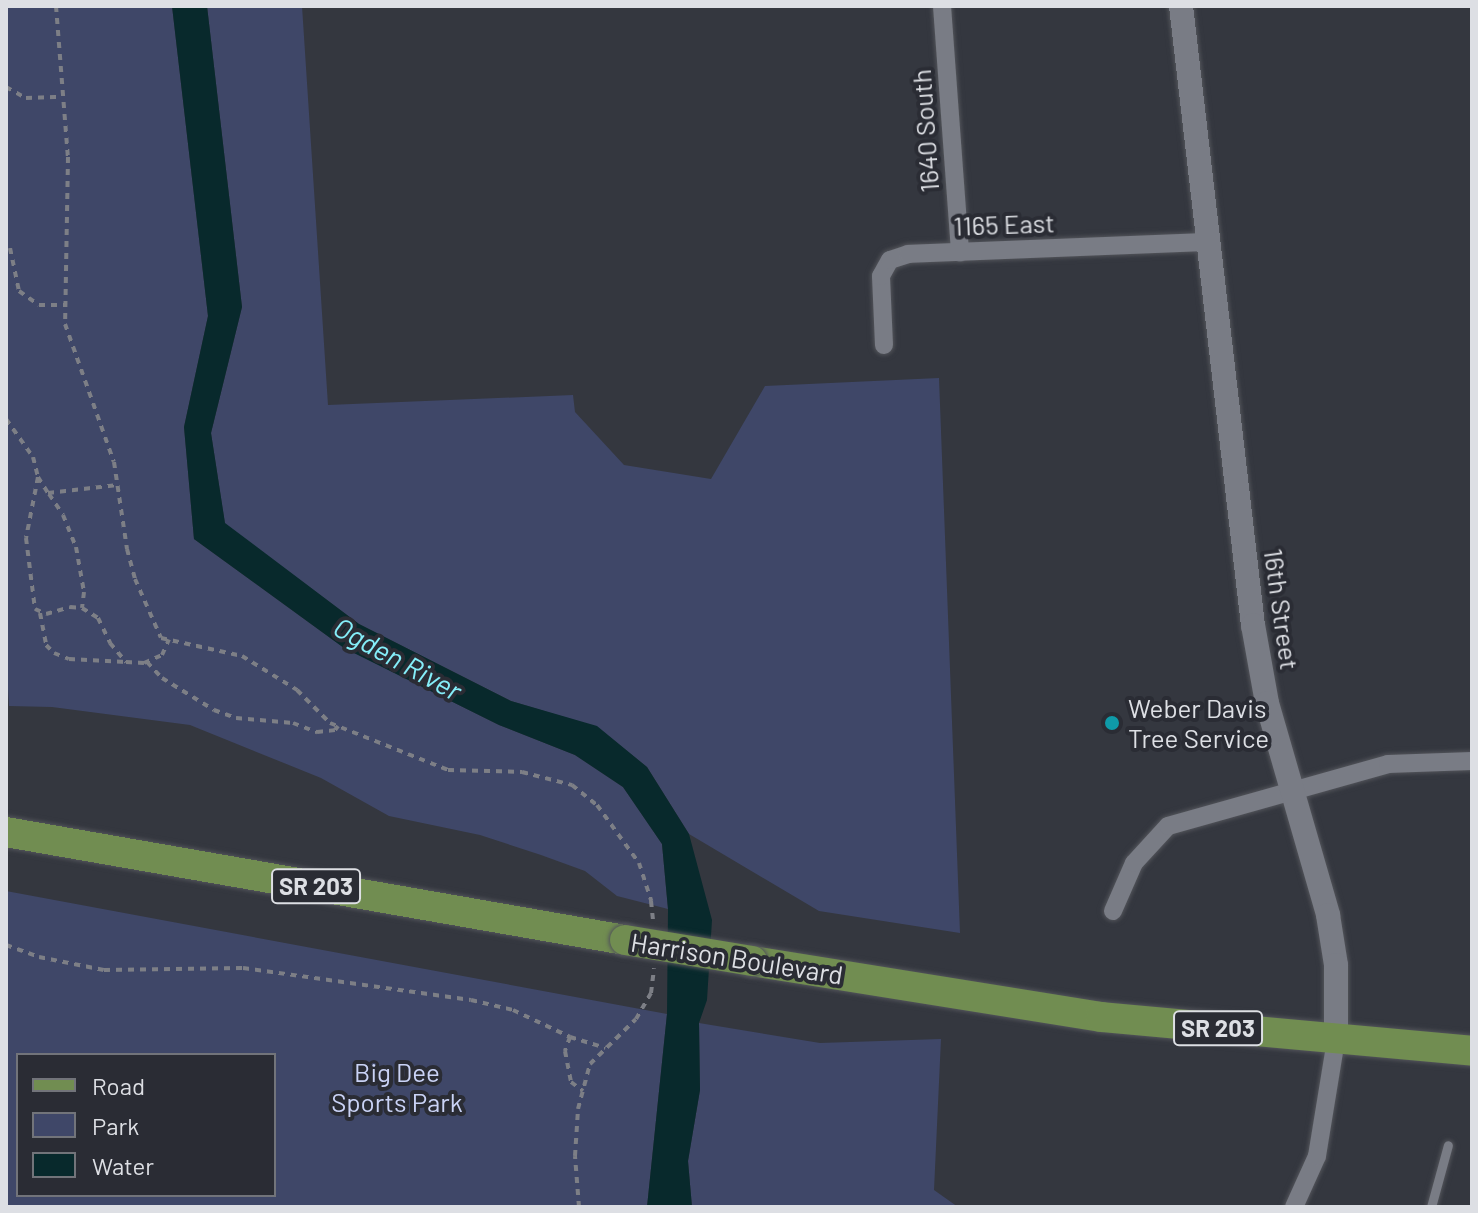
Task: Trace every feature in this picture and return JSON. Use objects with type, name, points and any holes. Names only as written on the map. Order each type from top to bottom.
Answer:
[{"type":"main road","name":"Harrison Boulevard","points":[[6,832],[639,935],[752,961],[1055,1011],[1472,1051]]},
{"type":"street","name":"1640 South","points":[[942,6],[960,252]]},
{"type":"street","name":"16th Street","points":[[1181,6],[1253,625],[1267,703],[1328,915],[1336,965],[1336,1040],[1317,1156],[1294,1207]]},
{"type":"street","name":"1165 East","points":[[884,345],[883,266],[908,254],[1209,242]]},
{"type":"street","points":[[1113,911],[1134,863],[1168,826],[1388,764],[1472,761]]},
{"type":"lane","points":[[1431,1207],[1448,1145]]},
{"type":"path","points":[[56,6],[68,157],[65,324],[114,462],[127,549],[135,579],[161,638],[242,656],[297,690],[338,726],[448,770],[522,772],[572,785],[605,814],[639,863],[651,901],[639,935]]},
{"type":"path","points":[[6,87],[26,98],[62,97]]},
{"type":"path","points":[[10,248],[19,291],[39,305],[64,305]]},
{"type":"path","points":[[6,419],[33,457],[38,477],[63,515],[76,547],[84,592],[82,608]]},
{"type":"path","points":[[38,477],[26,538],[32,598],[40,613],[46,645],[54,653],[69,659],[147,662],[162,655],[169,639]]},
{"type":"path","points":[[48,493],[118,485]]},
{"type":"path","points":[[40,613],[82,608],[98,618],[110,643],[126,662]]},
{"type":"path","points":[[147,662],[162,678],[214,710],[236,718],[293,723],[317,732],[335,730],[338,726]]},
{"type":"path","points":[[6,945],[39,957],[104,970],[243,968],[471,1000],[513,1010],[570,1037],[606,1049]]},
{"type":"path","points":[[579,1207],[575,1156],[578,1109],[590,1064],[636,1019],[651,993],[655,960]]},
{"type":"path","points":[[570,1037],[565,1051],[571,1082],[583,1091]]},
{"type":"green space","points":[[6,6],[172,6],[208,316],[184,427],[194,539],[344,648],[499,725],[575,755],[623,787],[662,844],[668,909],[617,896],[585,871],[541,855],[480,835],[389,816],[321,778],[190,725],[52,707],[9,706],[6,655]]},
{"type":"green space","points":[[207,6],[302,6],[328,405],[573,395],[575,412],[624,465],[711,479],[765,386],[939,378],[960,933],[819,911],[689,834],[647,767],[597,727],[511,701],[359,624],[225,524],[211,433],[242,307]]},
{"type":"green space","name":"Big Dee Sports Park","points":[[6,891],[667,1014],[647,1207],[6,1207]]},
{"type":"green space","points":[[699,1023],[820,1043],[941,1039],[934,1190],[958,1207],[692,1207],[688,1161],[700,1090]]},
{"type":"water","name":"Ogden River","points":[[172,6],[207,6],[242,307],[211,433],[225,523],[359,624],[511,701],[597,726],[647,767],[689,834],[712,920],[707,1000],[699,1023],[700,1090],[688,1161],[692,1207],[647,1207],[667,1014],[668,909],[662,844],[623,787],[575,755],[499,725],[344,648],[194,539],[184,427],[208,316]]},
{"type":"place","name":"Weber Davis Tree Service","points":[[1112,723]]}]
